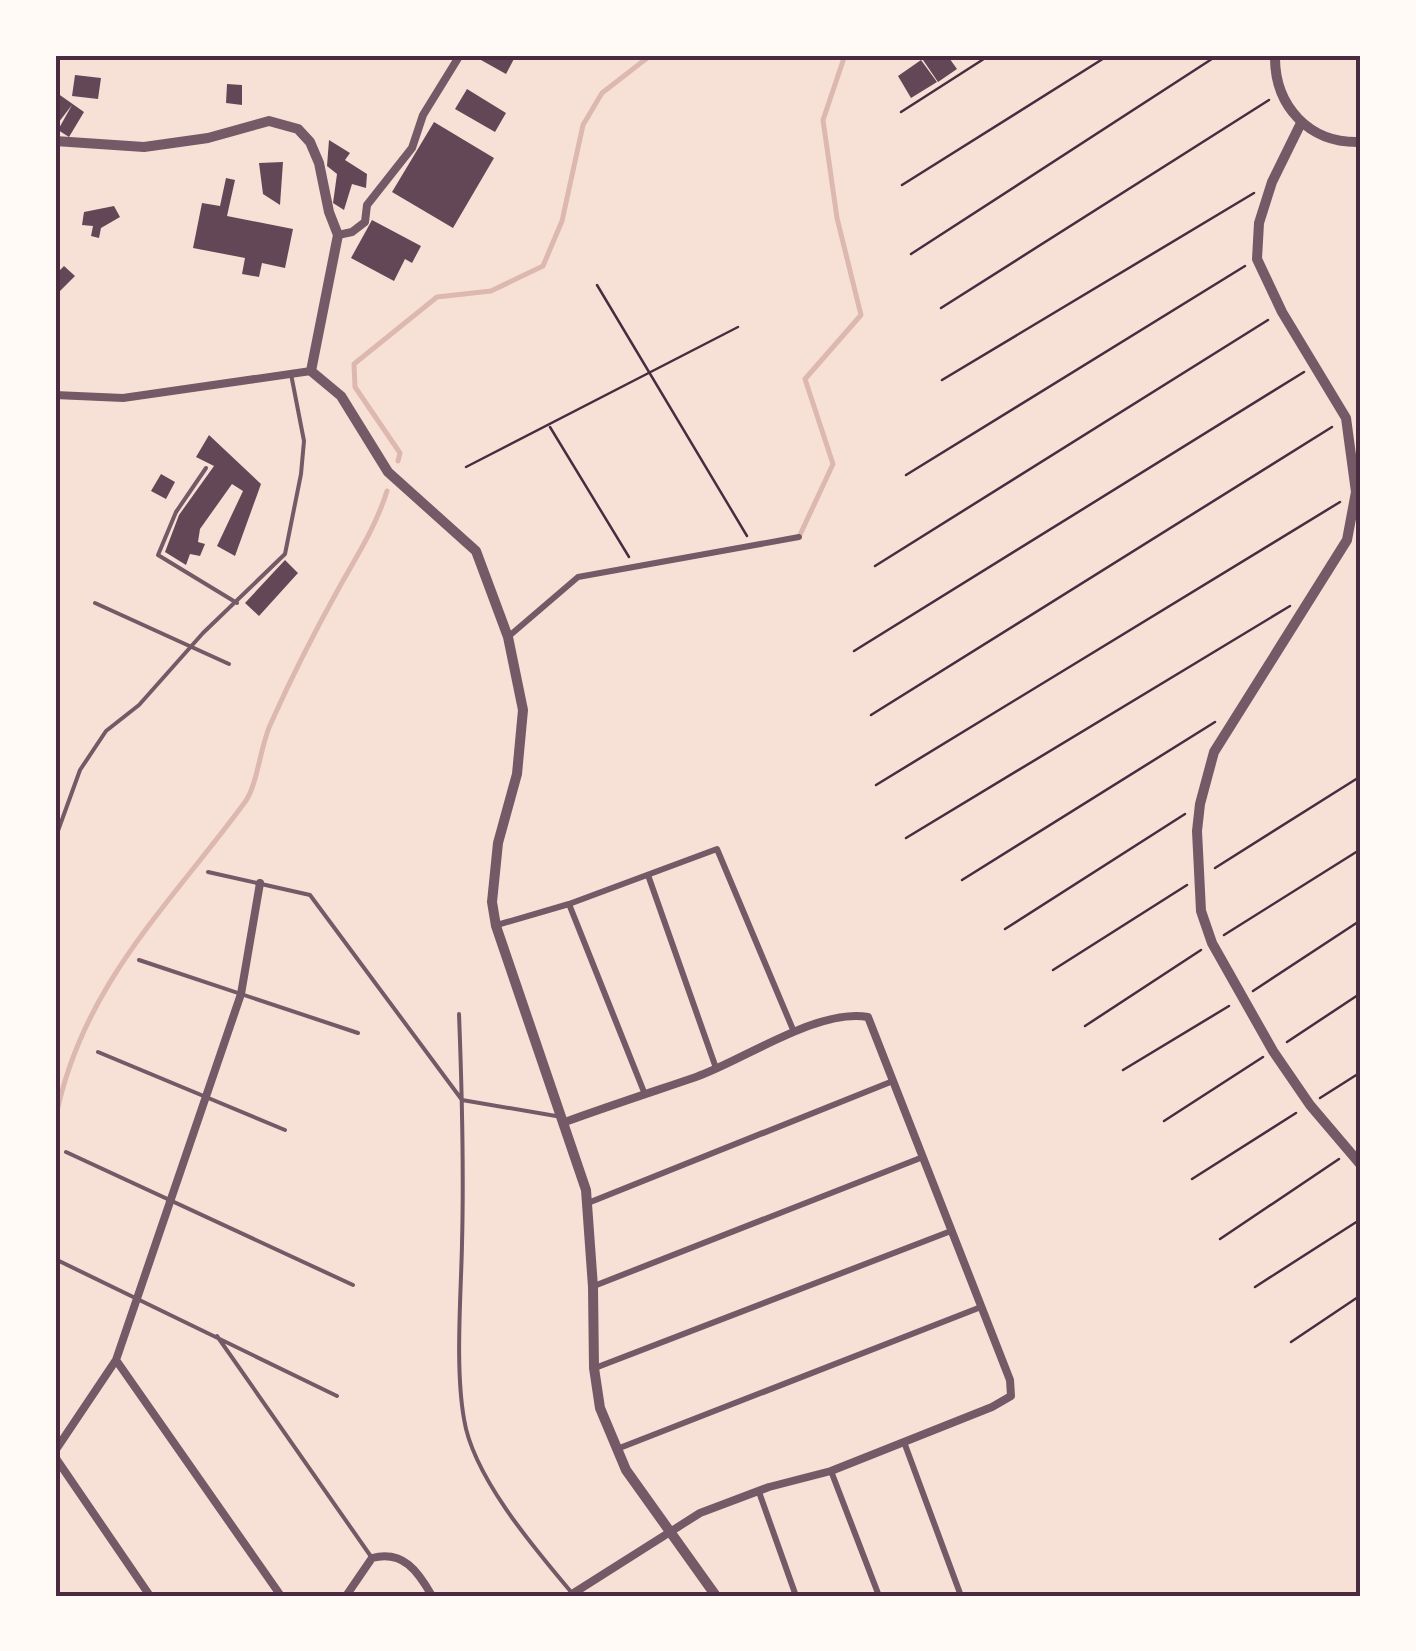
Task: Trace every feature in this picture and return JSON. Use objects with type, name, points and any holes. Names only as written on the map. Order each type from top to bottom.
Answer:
[{"type":"street","points":[[338,235],[352,232],[365,222],[368,205],[412,148],[424,115],[460,55]]},
{"type":"street","points":[[1275,55],[1280,93],[1301,123],[1322,136],[1345,143],[1361,142]]},
{"type":"street","points":[[55,141],[144,147],[208,138],[269,122],[292,126],[310,142],[338,235],[311,371]]},
{"type":"street","points":[[1301,123],[1272,182],[1259,223],[1257,259],[1282,312],[1346,418],[1356,492],[1347,540],[1214,752],[1196,832],[1202,911],[1212,943],[1273,1050],[1310,1105],[1361,1166]]},
{"type":"street","points":[[55,396],[123,398],[311,371],[341,396],[388,472],[476,552],[508,637],[522,710],[517,774],[498,842],[492,902],[496,926],[564,1120],[588,1203],[594,1368],[600,1408],[626,1470],[716,1596]]},
{"type":"street","points":[[508,637],[578,577],[800,537]]},
{"type":"street","points":[[496,926],[569,904],[717,849],[794,1034]]},
{"type":"street","points":[[648,875],[716,1068]]},
{"type":"street","points":[[150,1596],[55,1454],[116,1360],[242,994],[260,884]]},
{"type":"street","points":[[569,904],[644,1092]]},
{"type":"street","points":[[564,1120],[716,1068],[851,1014],[868,1017],[1010,1380],[1011,1396],[992,1408],[830,1471],[700,1513],[571,1594]]},
{"type":"street","points":[[588,1203],[893,1081]]},
{"type":"street","points":[[593,1287],[923,1157]]},
{"type":"street","points":[[594,1368],[952,1231]]},
{"type":"street","points":[[616,1449],[981,1306]]},
{"type":"street","points":[[116,1360],[281,1596]]},
{"type":"street","points":[[904,1442],[960,1596]]},
{"type":"street","points":[[830,1471],[879,1596]]},
{"type":"street","points":[[759,1492],[796,1596]]},
{"type":"street","points":[[346,1596],[372,1558],[387,1554],[402,1558],[432,1596]]},
{"type":"lane","points":[[55,839],[80,770],[106,732],[139,705],[285,554],[302,474],[304,441],[291,374]]},
{"type":"lane","points":[[206,468],[176,512],[158,555],[236,603]]},
{"type":"lane","points":[[96,603],[228,664]]},
{"type":"lane","points":[[208,872],[310,895],[462,1100],[564,1120]]},
{"type":"lane","points":[[139,960],[358,1033]]},
{"type":"lane","points":[[459,1014],[464,1422],[486,1475],[522,1532],[571,1594]]},
{"type":"lane","points":[[98,1052],[285,1130]]},
{"type":"lane","points":[[66,1152],[353,1285]]},
{"type":"lane","points":[[55,1258],[337,1396]]},
{"type":"lane","points":[[216,1335],[372,1558]]},
{"type":"path","points":[[901,112],[990,55]]},
{"type":"path","points":[[902,185],[1109,55]]},
{"type":"path","points":[[911,254],[1218,55]]},
{"type":"path","points":[[941,308],[1280,93]]},
{"type":"path","points":[[942,380],[1272,182]]},
{"type":"path","points":[[906,475],[1257,259]]},
{"type":"path","points":[[596,285],[752,546]]},
{"type":"path","points":[[875,566],[1282,312]]},
{"type":"path","points":[[466,467],[738,327]]},
{"type":"path","points":[[854,650],[1314,366]]},
{"type":"path","points":[[871,715],[1346,418]]},
{"type":"path","points":[[549,425],[635,567]]},
{"type":"path","points":[[876,785],[1356,492]]},
{"type":"path","points":[[906,838],[1318,588]]},
{"type":"path","points":[[962,880],[1243,704]]},
{"type":"path","points":[[1006,929],[1200,804]]},
{"type":"path","points":[[1192,1179],[1361,1072]]},
{"type":"path","points":[[1220,1238],[1349,1152]]},
{"type":"path","points":[[1255,1287],[1361,1218]]},
{"type":"path","points":[[1291,1342],[1361,1295]]},
{"type":"building","points":[[472,55],[516,55],[506,74]]},
{"type":"building","points":[[932,55],[947,55],[957,69],[938,82],[923,60]]},
{"type":"building","points":[[921,60],[937,82],[911,98],[898,76]]},
{"type":"building","points":[[75,75],[101,78],[98,99],[72,96]]},
{"type":"building","points":[[227,84],[242,85],[242,105],[226,103]]},
{"type":"building","points":[[467,89],[506,113],[495,132],[455,109]]},
{"type":"building","points":[[57,93],[84,112],[69,137],[58,130],[72,105],[55,127]]},
{"type":"building","points":[[434,122],[494,158],[453,228],[392,192]]},
{"type":"building","points":[[329,140],[350,153],[345,160],[367,174],[366,188],[352,184],[344,210],[333,203],[337,174],[327,166]]},
{"type":"building","points":[[283,162],[280,205],[263,194],[259,163]]},
{"type":"building","points":[[226,178],[235,180],[227,216],[293,229],[285,268],[262,263],[259,277],[242,274],[245,258],[193,248],[202,203],[220,206]]},
{"type":"building","points":[[114,206],[120,217],[101,228],[99,238],[91,236],[93,226],[82,225],[84,212]]},
{"type":"building","points":[[372,220],[421,246],[412,263],[405,259],[394,281],[351,258]]},
{"type":"building","points":[[64,266],[75,276],[55,296],[55,275]]},
{"type":"building","points":[[209,435],[261,484],[235,556],[217,546],[243,491],[232,484],[200,529],[198,542],[205,544],[200,556],[190,554],[186,565],[165,552],[179,515],[214,466],[196,457]]},
{"type":"building","points":[[161,474],[175,482],[166,499],[151,491]]},
{"type":"building","points":[[285,560],[298,573],[259,616],[245,603]]},
{"type":"waterway","points":[[398,461],[400,453],[355,387],[354,364],[437,297],[491,291],[543,266],[562,221],[583,125],[602,93],[651,55]]},
{"type":"waterway","points":[[799,537],[833,464],[805,379],[861,315],[837,218],[823,120],[845,55]]},
{"type":"waterway","points":[[55,1121],[67,1073],[106,988],[158,913],[245,802],[271,723],[372,528],[387,491]]}]
